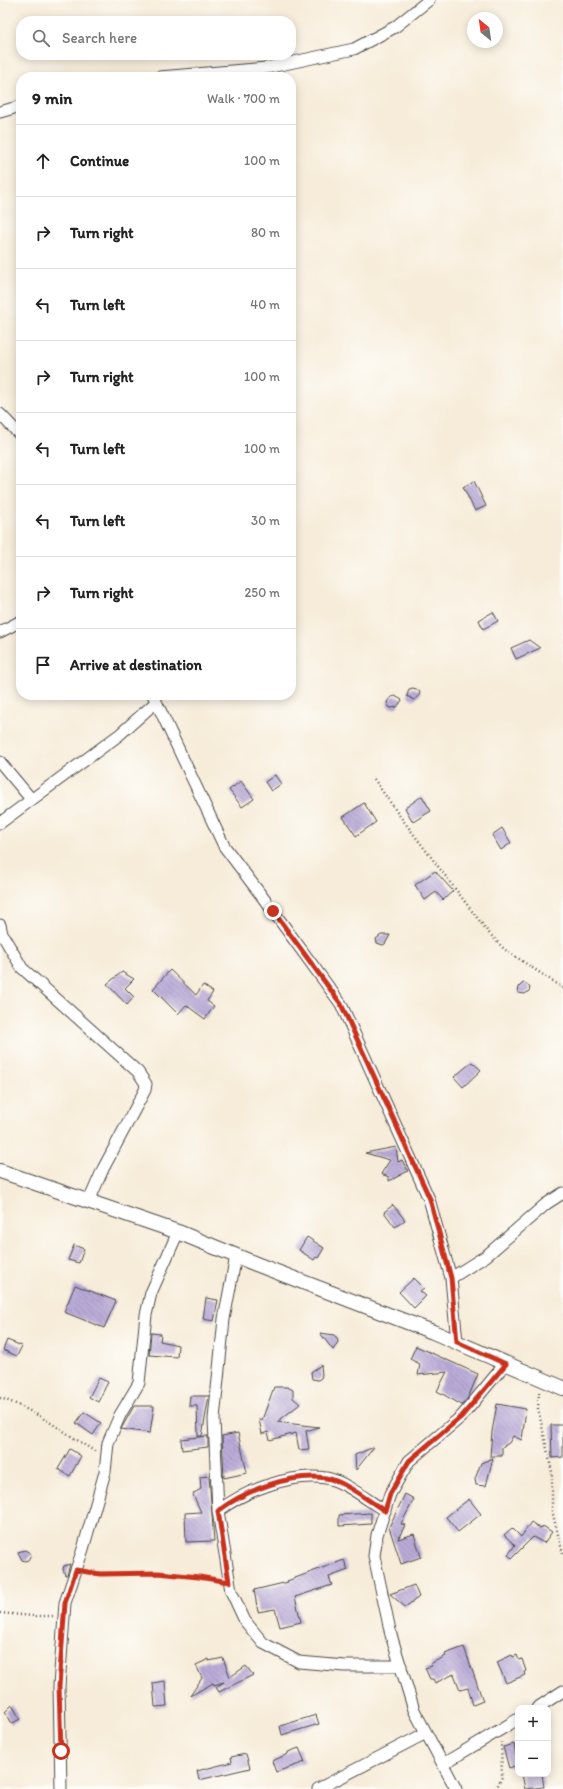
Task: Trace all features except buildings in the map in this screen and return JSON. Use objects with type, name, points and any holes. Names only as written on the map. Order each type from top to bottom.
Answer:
[{"type":"street","points":[[218,72],[266,68],[354,49],[395,28],[428,0]]},
{"type":"street","points":[[0,112],[16,107]]},
{"type":"street","points":[[0,414],[16,431]]},
{"type":"street","points":[[0,632],[16,624]]},
{"type":"street","points":[[0,823],[119,735],[153,700]]},
{"type":"street","points":[[154,700],[224,846],[341,1004],[430,1199],[451,1278],[457,1342]]},
{"type":"street","points":[[0,762],[31,799]]},
{"type":"street","points":[[0,925],[2,934],[22,968],[138,1072],[146,1084],[145,1090],[102,1169],[89,1201]]},
{"type":"street","points":[[0,1171],[178,1232],[433,1332],[563,1388]]},
{"type":"street","points":[[451,1278],[486,1256],[546,1204],[563,1194]]},
{"type":"street","points":[[61,1789],[59,1686],[65,1603],[105,1472],[108,1443],[120,1415],[139,1382],[146,1315],[151,1292],[178,1232]]},
{"type":"street","points":[[236,1256],[224,1319],[214,1419],[218,1511],[231,1591],[245,1621],[263,1643],[299,1662],[345,1666],[401,1666]]},
{"type":"street","points":[[456,1789],[414,1710],[391,1635],[374,1556],[377,1534],[390,1494],[409,1461],[462,1416],[506,1364]]},
{"type":"street","points":[[218,1511],[241,1496],[264,1486],[299,1478],[326,1478],[344,1486],[385,1511]]},
{"type":"street","points":[[542,1705],[563,1691]]},
{"type":"street","points":[[443,1764],[515,1721]]},
{"type":"street","points":[[318,1789],[426,1733]]},
{"type":"path","points":[[374,779],[488,932],[504,948],[563,988]]},
{"type":"path","points":[[546,1380],[538,1394],[538,1408],[552,1472],[552,1511],[563,1554]]},
{"type":"path","points":[[0,1398],[21,1407],[59,1428],[107,1458]]},
{"type":"path","points":[[76,1570],[100,1574],[158,1573],[229,1582]]},
{"type":"path","points":[[0,1613],[32,1616],[64,1616]]},
{"type":"path","points":[[496,1789],[502,1777],[502,1752],[499,1729]]},
{"type":"route","points":[[61,1751],[59,1686],[65,1603],[76,1570],[100,1574],[158,1573],[229,1582],[218,1511],[241,1496],[264,1486],[299,1478],[326,1478],[344,1486],[385,1511],[390,1494],[409,1461],[462,1416],[506,1364],[457,1342],[451,1278],[430,1199],[341,1004],[273,911]]}]
